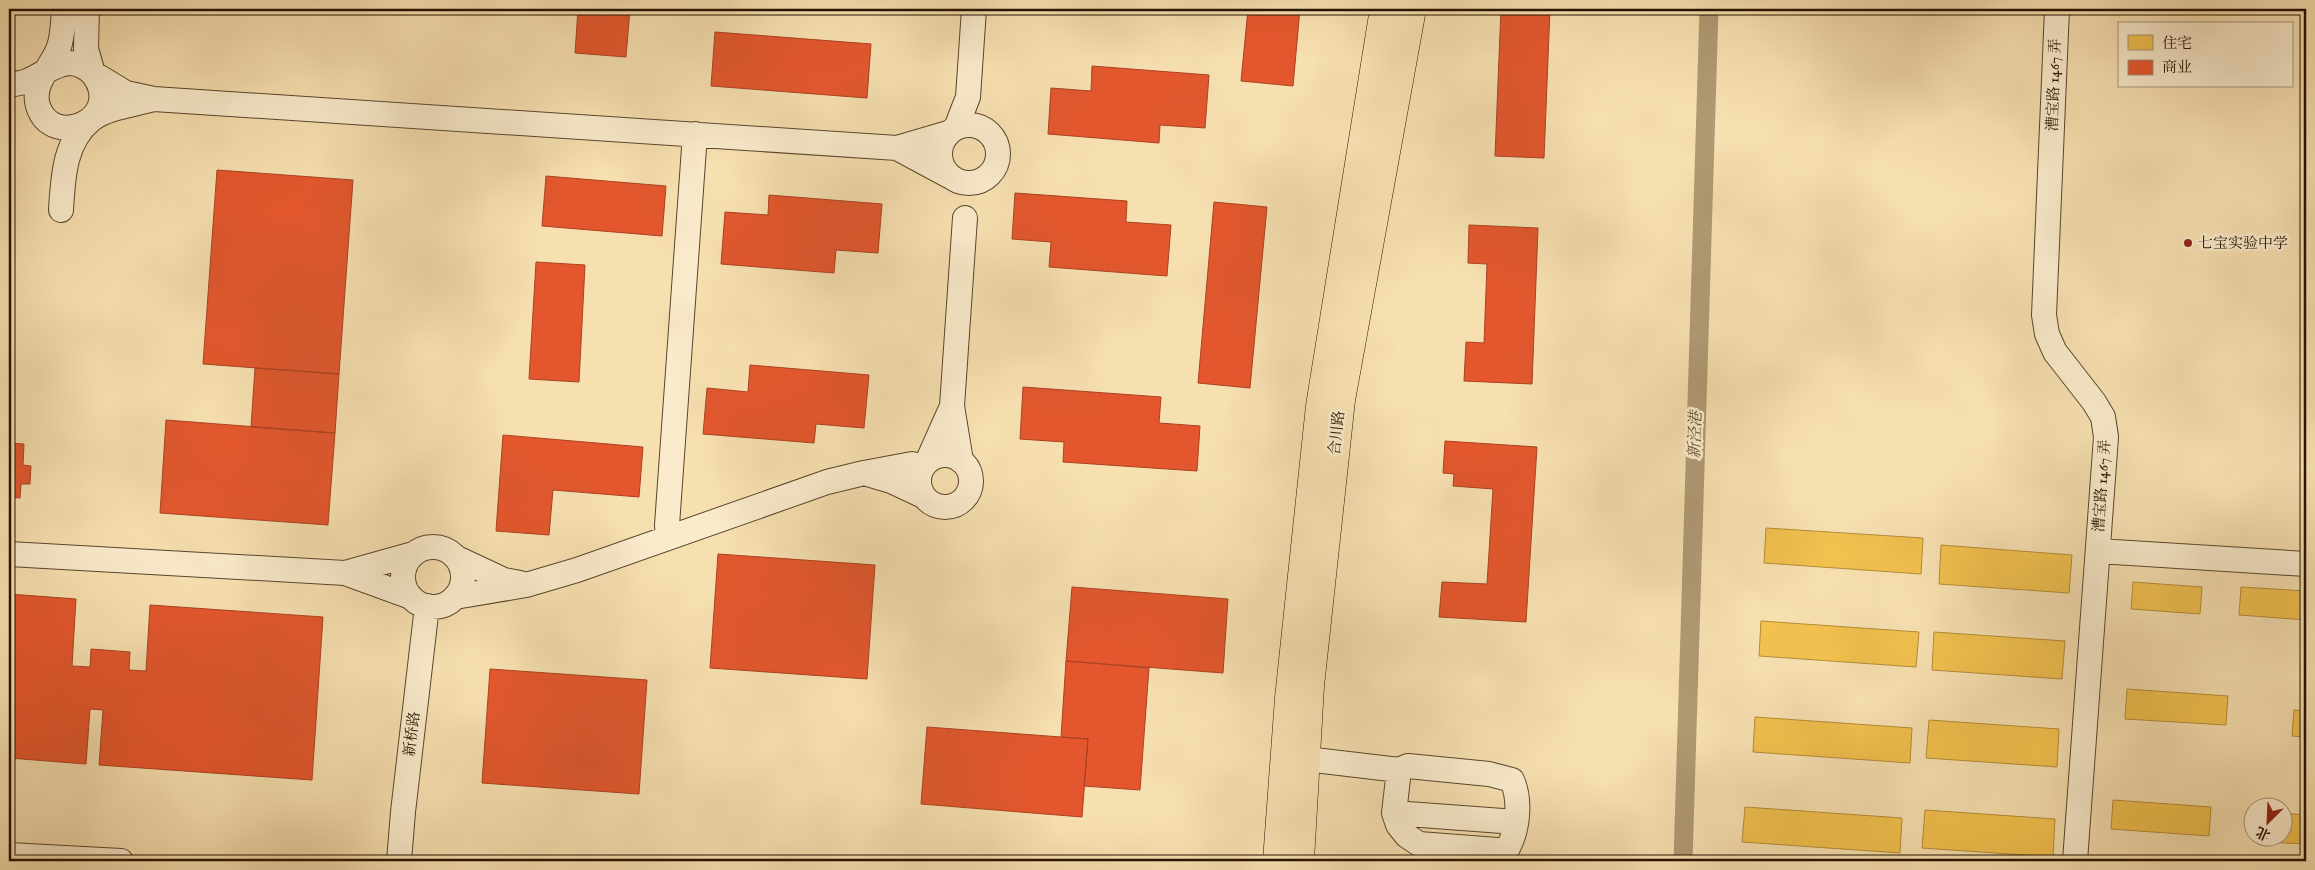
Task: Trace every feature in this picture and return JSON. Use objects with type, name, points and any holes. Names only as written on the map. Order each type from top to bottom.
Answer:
[{"type":"main road","name":"合川路","points":[[1277,861],[1289,698],[1320,406],[1384,9]]},
{"type":"main road","name":"合川路","points":[[1300,861],[1310,686],[1341,400],[1412,9]]},
{"type":"street","points":[[61,210],[64,170],[56,135],[38,107],[36,93],[39,82],[59,45],[64,9]]},
{"type":"street","points":[[64,170],[78,136],[99,109],[102,98],[100,84],[93,73],[86,49],[87,9]]},
{"type":"street","points":[[965,218],[952,177],[940,159],[943,141],[952,130],[968,97],[974,9]]},
{"type":"street","points":[[984,128],[979,106],[987,9]]},
{"type":"street","name":"漕宝路 1467 弄","points":[[2057,9],[2044,315],[2046,334],[2055,352],[2094,402],[2103,417],[2106,437],[2075,861]]},
{"type":"street","points":[[9,85],[26,81],[57,65],[71,63],[82,66],[126,93],[154,98],[897,148],[952,130],[975,125],[984,128],[991,135],[998,153],[993,171],[981,180],[967,183],[897,148]]},
{"type":"street","points":[[9,97],[25,104],[56,125],[67,128],[81,126],[108,112],[154,98]]},
{"type":"street","points":[[668,538],[695,134]]},
{"type":"street","points":[[864,473],[890,481],[922,496],[933,505],[941,508],[950,508],[965,499],[969,492],[970,474],[961,461],[952,406],[965,218],[981,180]]},
{"type":"street","points":[[922,496],[918,484],[925,463],[952,406]]},
{"type":"street","points":[[9,554],[345,573],[419,602],[443,605],[456,597],[526,585],[668,538],[827,482],[864,473],[925,463],[945,455],[961,461]]},
{"type":"street","points":[[345,573],[413,554],[421,549],[440,548],[449,551],[462,568],[461,588],[456,597]]},
{"type":"street","points":[[2098,551],[2306,564]]},
{"type":"street","points":[[413,554],[403,570],[403,580],[419,602]]},
{"type":"street","points":[[456,558],[504,580],[526,585]]},
{"type":"street","name":"新桥路","points":[[399,861],[419,602]]},
{"type":"street","points":[[1306,759],[1399,770],[1408,766],[1489,774],[1512,780],[1517,792],[1516,822],[1394,813],[1399,770]]},
{"type":"street","points":[[9,855],[122,861]]},
{"type":"building: 住宅","points":[[1766,528],[1923,538],[1921,574],[1764,563]]},
{"type":"building: 住宅","points":[[1941,545],[2072,555],[2069,593],[1939,584]]},
{"type":"building: 住宅","points":[[2133,582],[2202,587],[2200,614],[2131,609]]},
{"type":"building: 住宅","points":[[2241,587],[2306,591],[2306,620],[2239,615]]},
{"type":"building: 住宅","points":[[1761,621],[1919,632],[1916,667],[1759,656]]},
{"type":"building: 住宅","points":[[1934,632],[2065,641],[2062,679],[1932,670]]},
{"type":"building: 住宅","points":[[2127,689],[2228,696],[2226,725],[2125,719]]},
{"type":"building: 住宅","points":[[2294,710],[2306,711],[2306,737],[2292,736]]},
{"type":"building: 住宅","points":[[1755,717],[1912,728],[1910,763],[1753,752]]},
{"type":"building: 住宅","points":[[1929,720],[2059,729],[2057,767],[1926,758]]},
{"type":"building: 住宅","points":[[2113,800],[2211,807],[2209,836],[2111,829]]},
{"type":"building: 住宅","points":[[1745,807],[1902,818],[1900,853],[1742,842]]},
{"type":"building: 住宅","points":[[1925,810],[2055,819],[2053,857],[1922,848]]},
{"type":"building: 住宅","points":[[2292,814],[2306,815],[2306,844],[2292,843]]},
{"type":"building: 商业","points":[[578,9],[630,9],[626,57],[575,53]]},
{"type":"building: 商业","points":[[630,9],[650,9],[650,14],[630,12]]},
{"type":"building: 商业","points":[[1248,9],[1300,9],[1293,86],[1241,81]]},
{"type":"building: 商业","points":[[1501,9],[1550,9],[1544,158],[1495,156]]},
{"type":"building: 商业","points":[[715,32],[871,44],[867,98],[711,86]]},
{"type":"building: 商业","points":[[1092,66],[1209,75],[1205,128],[1160,125],[1159,143],[1048,134],[1051,88],[1091,91]]},
{"type":"building: 商业","points":[[217,170],[353,180],[339,374],[203,364]]},
{"type":"building: 商业","points":[[546,176],[666,186],[662,236],[542,226]]},
{"type":"building: 商业","points":[[1015,193],[1127,201],[1126,222],[1171,225],[1167,276],[1049,267],[1051,242],[1012,239]]},
{"type":"building: 商业","points":[[769,195],[882,204],[878,253],[836,250],[834,273],[721,264],[725,212],[768,215]]},
{"type":"building: 商业","points":[[1214,202],[1267,207],[1250,388],[1198,383]]},
{"type":"building: 商业","points":[[1469,225],[1538,228],[1532,384],[1464,381],[1466,342],[1484,343],[1487,264],[1468,263]]},
{"type":"building: 商业","points":[[536,262],[585,265],[579,382],[529,379]]},
{"type":"building: 商业","points":[[750,365],[869,375],[864,428],[816,424],[814,443],[703,434],[707,388],[748,392]]},
{"type":"building: 商业","points":[[255,368],[339,374],[335,433],[251,427]]},
{"type":"building: 商业","points":[[1023,387],[1161,397],[1159,423],[1200,426],[1197,471],[1063,462],[1064,442],[1020,439]]},
{"type":"building: 商业","points":[[166,420],[335,433],[328,525],[160,513]]},
{"type":"building: 商业","points":[[503,435],[643,447],[639,497],[553,490],[549,535],[496,531]]},
{"type":"building: 商业","points":[[1445,441],[1537,447],[1526,622],[1439,617],[1442,582],[1487,584],[1493,489],[1453,486],[1454,474],[1443,473]]},
{"type":"building: 商业","points":[[9,443],[24,444],[23,465],[31,466],[30,484],[21,484],[20,498],[9,497]]},
{"type":"building: 商业","points":[[718,554],[875,565],[867,679],[710,668]]},
{"type":"building: 商业","points":[[1072,587],[1228,599],[1223,673],[1066,661]]},
{"type":"building: 商业","points":[[9,594],[76,599],[72,666],[90,667],[91,649],[130,652],[129,670],[146,671],[150,605],[323,617],[312,780],[99,765],[103,710],[90,709],[86,764],[9,758]]},
{"type":"building: 商业","points":[[1066,661],[1149,668],[1140,790],[1084,786],[1088,739],[1061,737]]},
{"type":"building: 商业","points":[[490,669],[647,680],[639,794],[482,783]]},
{"type":"building: 商业","points":[[927,727],[1088,739],[1082,817],[921,804]]},
{"type":"waterway","name":"新泾港","points":[[1683,861],[1709,9]]},
{"type":"place","name":"七宝实验中学","points":[[2188,243]]}]
